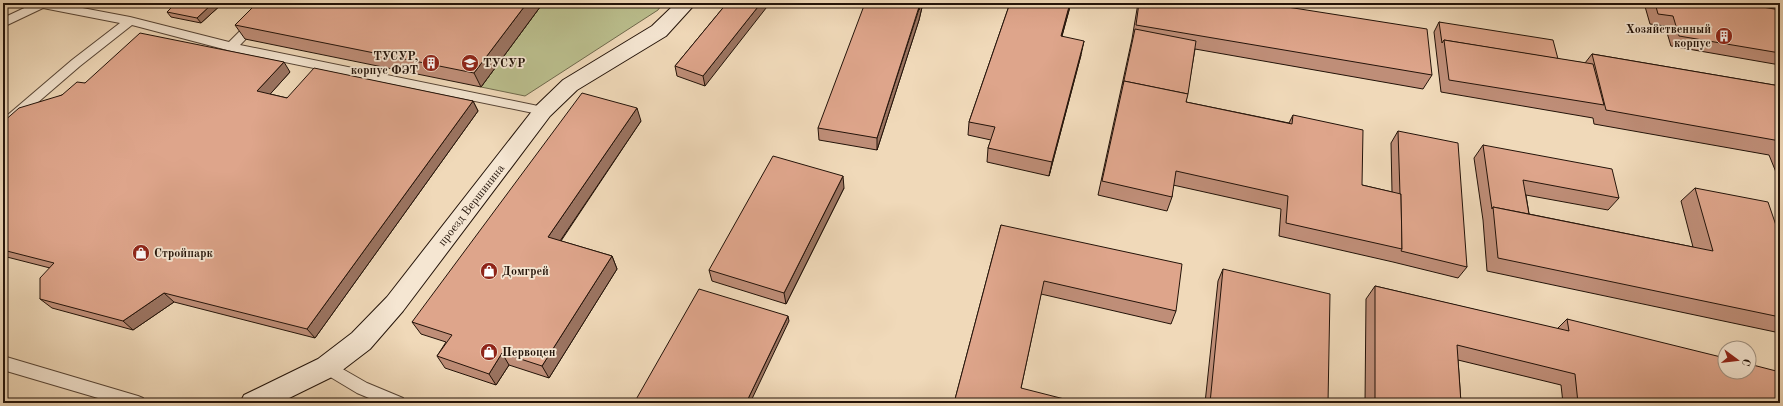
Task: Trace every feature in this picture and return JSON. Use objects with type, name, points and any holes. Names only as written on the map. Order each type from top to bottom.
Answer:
[{"type":"street","name":"проезд Вершинина","points":[[253,403],[327,367],[361,341],[395,304],[543,111],[570,85],[660,31],[687,3]]},
{"type":"lane","points":[[3,23],[43,3],[130,21],[231,46],[543,111]]},
{"type":"lane","points":[[231,46],[260,18],[258,3]]},
{"type":"lane","points":[[3,126],[76,63],[130,21]]},
{"type":"lane","points":[[3,363],[137,403]]},
{"type":"lane","points":[[327,367],[362,388],[398,403]]},
{"type":"green space","points":[[543,3],[663,3],[658,10],[525,96],[481,87]]},
{"type":"building","points":[[176,3],[213,3],[197,18],[167,12]]},
{"type":"building","name":"ТУСУР, корпус ФЭТ","points":[[257,3],[451,3],[463,5],[465,3],[527,3],[474,73],[235,25]]},
{"type":"building","points":[[727,3],[761,3],[703,76],[675,66]]},
{"type":"building","points":[[865,3],[891,3],[919,7],[877,138],[818,128]]},
{"type":"building","points":[[891,3],[921,3],[919,10],[919,7]]},
{"type":"building","points":[[1010,3],[1070,3],[1061,36],[1084,41],[1052,162],[988,148],[995,127],[969,122]]},
{"type":"building","points":[[1139,3],[1262,3],[1427,29],[1432,75],[1136,25]]},
{"type":"building","name":"Хозяйственный корпус","points":[[1655,3],[1739,3],[1780,10],[1780,53],[1679,36],[1673,16],[1658,14]]},
{"type":"building","points":[[1439,22],[1553,40],[1558,59],[1444,40],[1442,43]]},
{"type":"building","points":[[1135,29],[1196,41],[1188,94],[1124,81],[1123,85]]},
{"type":"building","points":[[140,33],[284,62],[257,91],[287,98],[314,68],[473,101],[307,329],[164,293],[123,321],[40,299],[40,278],[54,263],[3,250],[3,122],[19,108],[62,95],[77,82],[85,83]]},
{"type":"building","points":[[1444,40],[1593,64],[1604,105],[1449,80]]},
{"type":"building","points":[[1592,54],[1780,86],[1780,141],[1606,110]]},
{"type":"building","points":[[1124,81],[1188,94],[1186,102],[1292,124],[1293,115],[1363,130],[1362,185],[1401,194],[1402,249],[1286,223],[1288,196],[1176,171],[1172,197],[1102,181]]},
{"type":"building","points":[[582,93],[637,108],[548,237],[612,256],[542,366],[502,353],[489,374],[437,356],[452,335],[412,322]]},
{"type":"building","points":[[1398,131],[1458,143],[1467,267],[1401,251],[1401,194]]},
{"type":"building","points":[[1483,145],[1612,169],[1619,198],[1523,180],[1529,214],[1493,207],[1492,209]]},
{"type":"building","points":[[773,156],[843,176],[784,293],[709,270]]},
{"type":"building","points":[[1695,188],[1768,202],[1780,237],[1780,317],[1498,258],[1493,207],[1713,251]]},
{"type":"building","points":[[1001,225],[1182,264],[1176,311],[1044,281],[1021,388],[1080,403],[954,403]]},
{"type":"building","points":[[1223,269],[1330,294],[1328,403],[1210,403]]},
{"type":"building","points":[[1375,286],[1569,331],[1567,319],[1717,356],[1717,380],[1757,380],[1757,366],[1780,372],[1780,403],[1578,403],[1575,374],[1457,345],[1461,403],[1375,403]]},
{"type":"building","points":[[699,289],[788,316],[746,403],[634,403]]},
{"type":"place","name":"Хозяйственный корпус","points":[[1724,36]]},
{"type":"place","name":"ТУСУР, корпус ФЭТ","points":[[431,63]]},
{"type":"place","name":"ТУСУР","points":[[470,63]]},
{"type":"place","name":"Стройпарк","points":[[141,253]]},
{"type":"place","name":"Домгрей","points":[[489,271]]},
{"type":"place","name":"Первоцен","points":[[489,352]]}]
